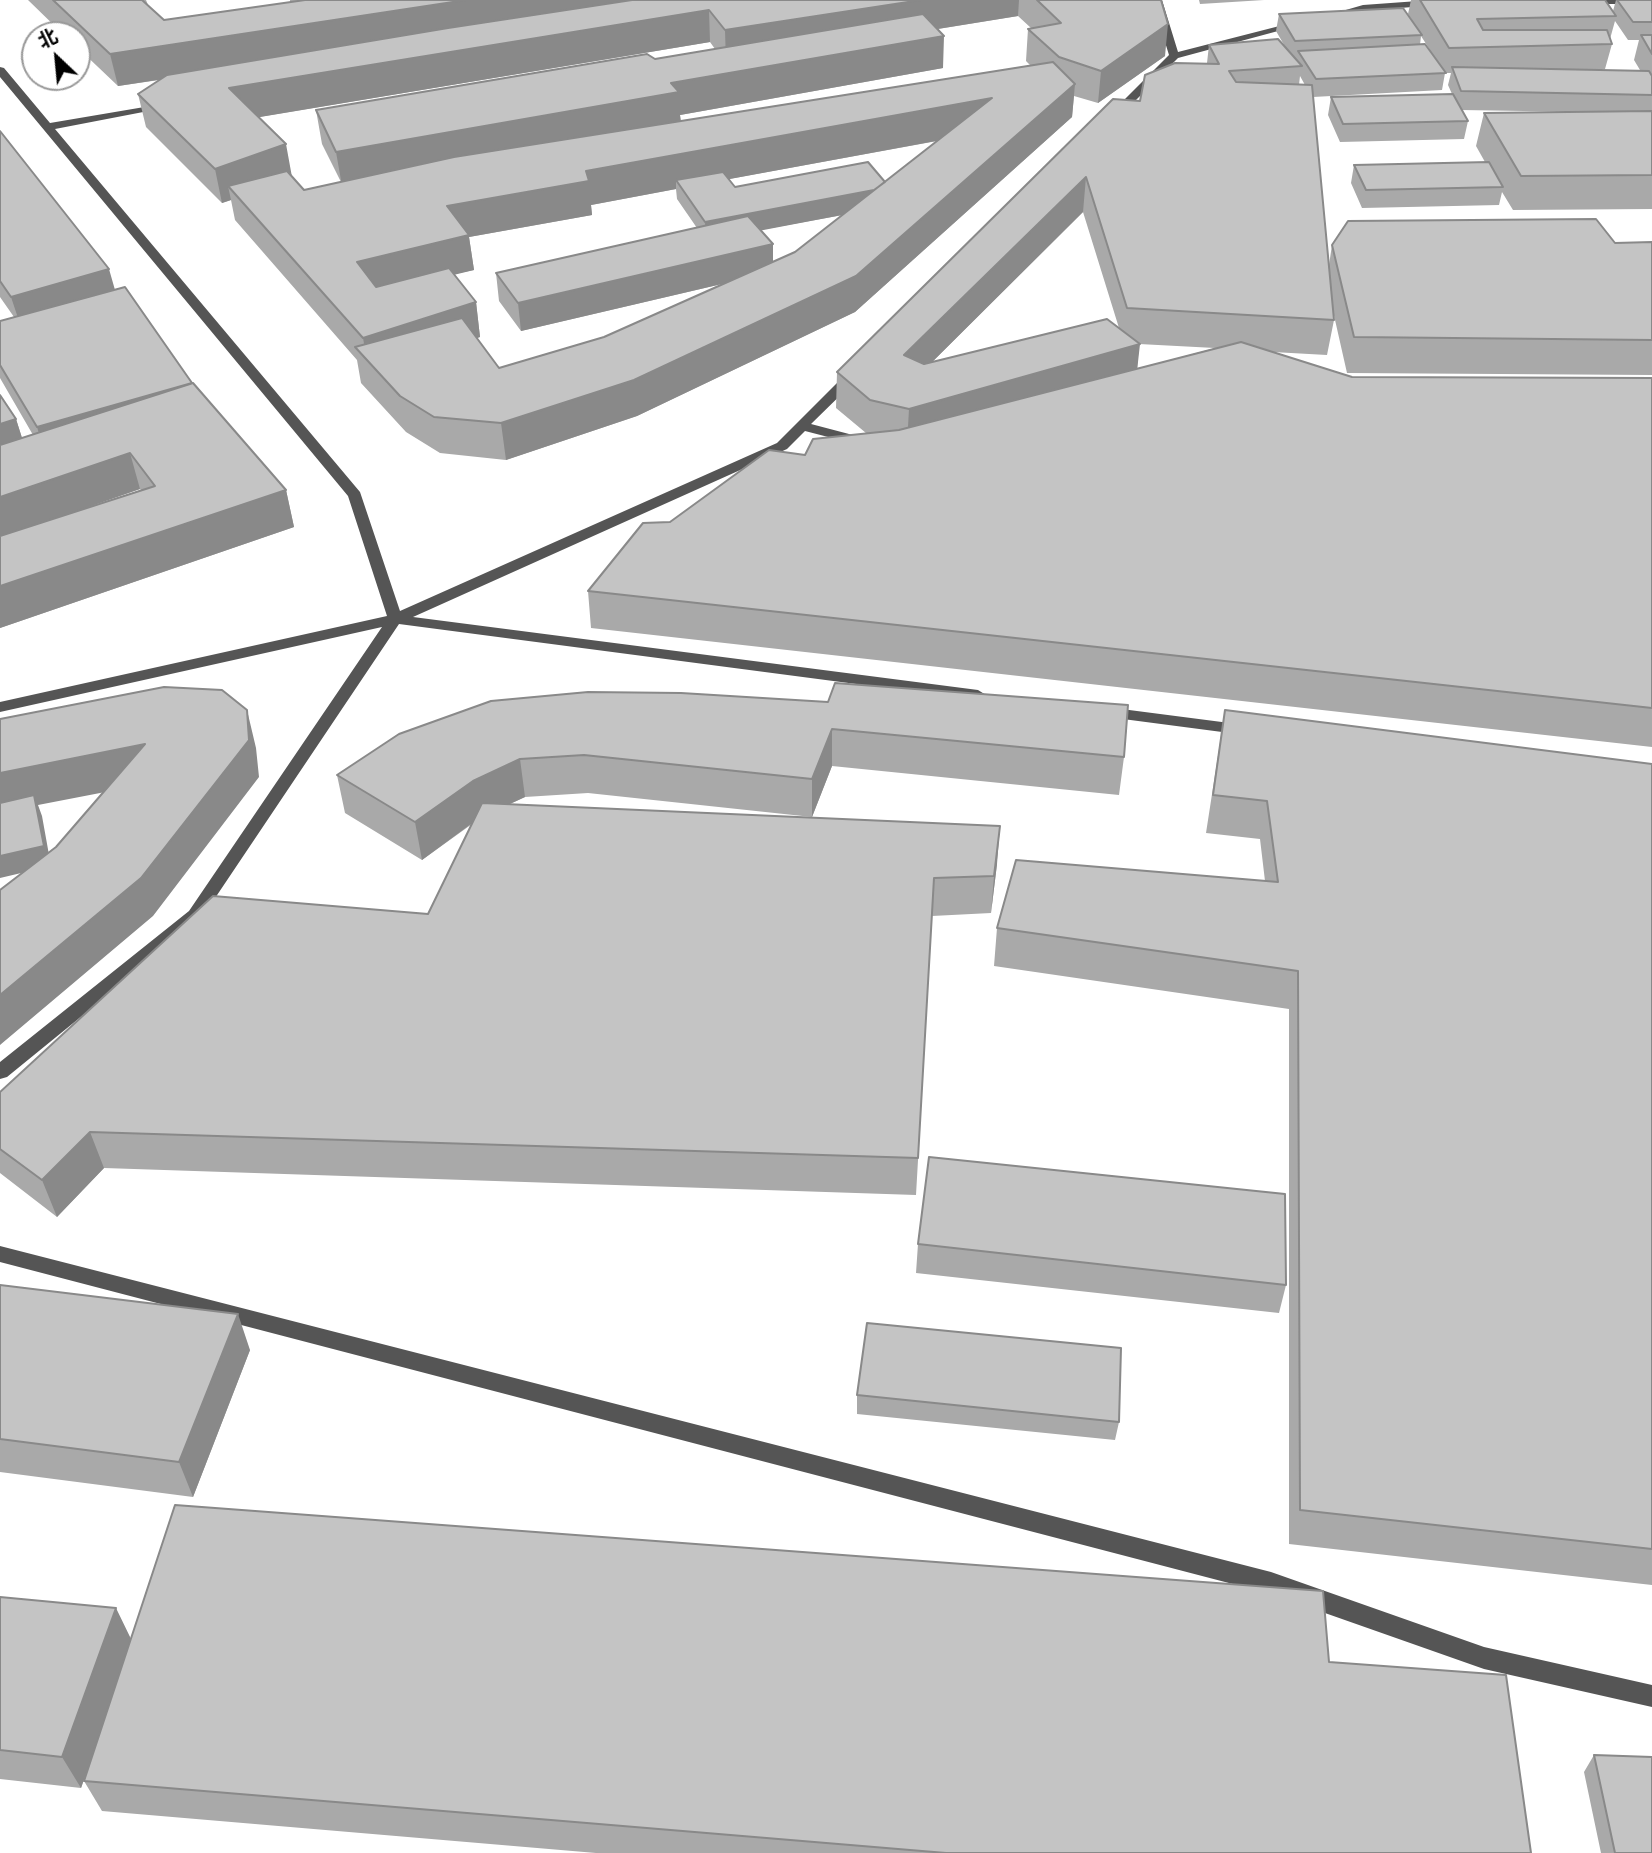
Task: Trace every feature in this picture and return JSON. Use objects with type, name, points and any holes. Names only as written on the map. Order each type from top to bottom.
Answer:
[{"type":"street","points":[[1157,0],[1174,56]]},
{"type":"street","points":[[1569,1],[1652,1]]},
{"type":"street","points":[[1323,18],[1363,8],[1445,3]]},
{"type":"street","points":[[1105,124],[1174,56],[1309,22]]},
{"type":"street","points":[[0,71],[355,495],[395,619]]},
{"type":"street","points":[[47,127],[183,102]]},
{"type":"street","points":[[0,707],[395,619],[782,446],[861,368]]},
{"type":"street","points":[[802,426],[878,446]]},
{"type":"street","points":[[395,619],[989,697]]},
{"type":"street","points":[[0,1072],[195,915],[395,619]]},
{"type":"street","points":[[1086,709],[1265,733]]},
{"type":"street","points":[[0,1254],[1271,1583],[1483,1658],[1652,1696]]},
{"type":"building","points":[[53,0],[142,0],[164,20],[305,0],[466,0],[110,54],[91,36],[91,21],[75,21]]},
{"type":"building","points":[[632,0],[921,0],[725,30],[709,10],[229,88],[286,144],[215,169],[138,94],[167,75]]},
{"type":"building","points":[[1037,0],[1161,0],[1168,24],[1101,71],[1059,57],[1028,29],[1061,23]]},
{"type":"building","points":[[1420,0],[1605,0],[1616,16],[1477,19],[1483,30],[1607,30],[1612,44],[1449,48]]},
{"type":"building","points":[[1617,0],[1652,0],[1652,22],[1633,22]]},
{"type":"building","points":[[1403,8],[1422,35],[1295,41],[1279,14]]},
{"type":"building","points":[[923,14],[944,36],[671,83],[679,92],[336,152],[316,110],[647,54],[655,59]]},
{"type":"building","points":[[1641,35],[1652,35],[1652,54]]},
{"type":"building","points":[[1278,39],[1302,66],[1229,71],[1236,82],[1312,85],[1334,320],[1127,308],[1086,177],[904,355],[924,364],[1107,319],[1140,344],[909,409],[870,400],[837,372],[1113,99],[1140,101],[1145,75],[1175,63],[1219,64],[1209,45]]},
{"type":"building","points":[[1425,44],[1446,73],[1316,79],[1298,51]]},
{"type":"building","points":[[1053,62],[1075,84],[856,276],[634,380],[501,423],[434,417],[400,396],[355,347],[462,318],[499,368],[604,337],[795,252],[992,98],[586,171],[589,181],[447,206],[469,235],[357,262],[376,287],[449,268],[476,302],[363,338],[228,186],[287,171],[304,190],[454,157]]},
{"type":"building","points":[[1452,67],[1649,71],[1652,76],[1652,95],[1461,91]]},
{"type":"building","points":[[1453,94],[1468,121],[1343,124],[1331,97]]},
{"type":"building","points":[[1652,111],[1652,175],[1521,176],[1484,113]]},
{"type":"building","points":[[0,131],[109,269],[11,297],[0,281]]},
{"type":"building","points":[[868,162],[885,182],[874,190],[705,222],[676,180],[723,172],[735,187]]},
{"type":"building","points":[[1489,162],[1503,187],[1366,190],[1354,165]]},
{"type":"building","points":[[748,216],[773,244],[518,303],[496,273]]},
{"type":"building","points":[[1596,219],[1615,243],[1652,242],[1652,340],[1354,337],[1332,245],[1348,221]]},
{"type":"building","points":[[125,287],[192,383],[37,427],[0,365],[0,321]]},
{"type":"building","points":[[1241,342],[1352,377],[1652,378],[1652,708],[588,591],[643,523],[670,522],[769,450],[805,455],[813,439],[899,430]]},
{"type":"building","points":[[193,383],[286,490],[0,586],[0,536],[155,486],[130,453],[0,497],[0,445]]},
{"type":"building","points":[[0,395],[16,419],[0,424]]},
{"type":"building","points":[[835,683],[1128,705],[1124,757],[832,729],[812,779],[584,755],[520,759],[473,781],[415,822],[337,775],[399,734],[491,701],[588,692],[681,693],[828,702]]},
{"type":"building","points":[[164,687],[222,690],[247,710],[249,740],[141,878],[0,995],[0,890],[56,847],[145,744],[0,773],[0,719]]},
{"type":"building","points":[[1225,710],[1652,764],[1652,1549],[1300,1510],[1298,971],[997,928],[1016,860],[1278,882],[1267,801],[1213,795]]},
{"type":"building","points":[[34,795],[44,846],[0,856],[0,803]]},
{"type":"building","points":[[482,803],[1000,826],[994,876],[934,878],[918,1158],[90,1132],[42,1180],[0,1149],[0,1092],[213,896],[428,914]]},
{"type":"building","points":[[929,1157],[1285,1194],[1286,1285],[918,1244]]},
{"type":"building","points":[[0,1285],[238,1314],[179,1462],[0,1439]]},
{"type":"building","points":[[867,1323],[1121,1348],[1119,1422],[857,1395]]},
{"type":"building","points":[[175,1505],[1323,1591],[1329,1662],[1506,1675],[1531,1853],[946,1853],[84,1781]]},
{"type":"building","points":[[0,1597],[116,1608],[62,1757],[0,1750]]},
{"type":"building","points":[[1594,1755],[1652,1757],[1652,1853],[1615,1853]]}]
